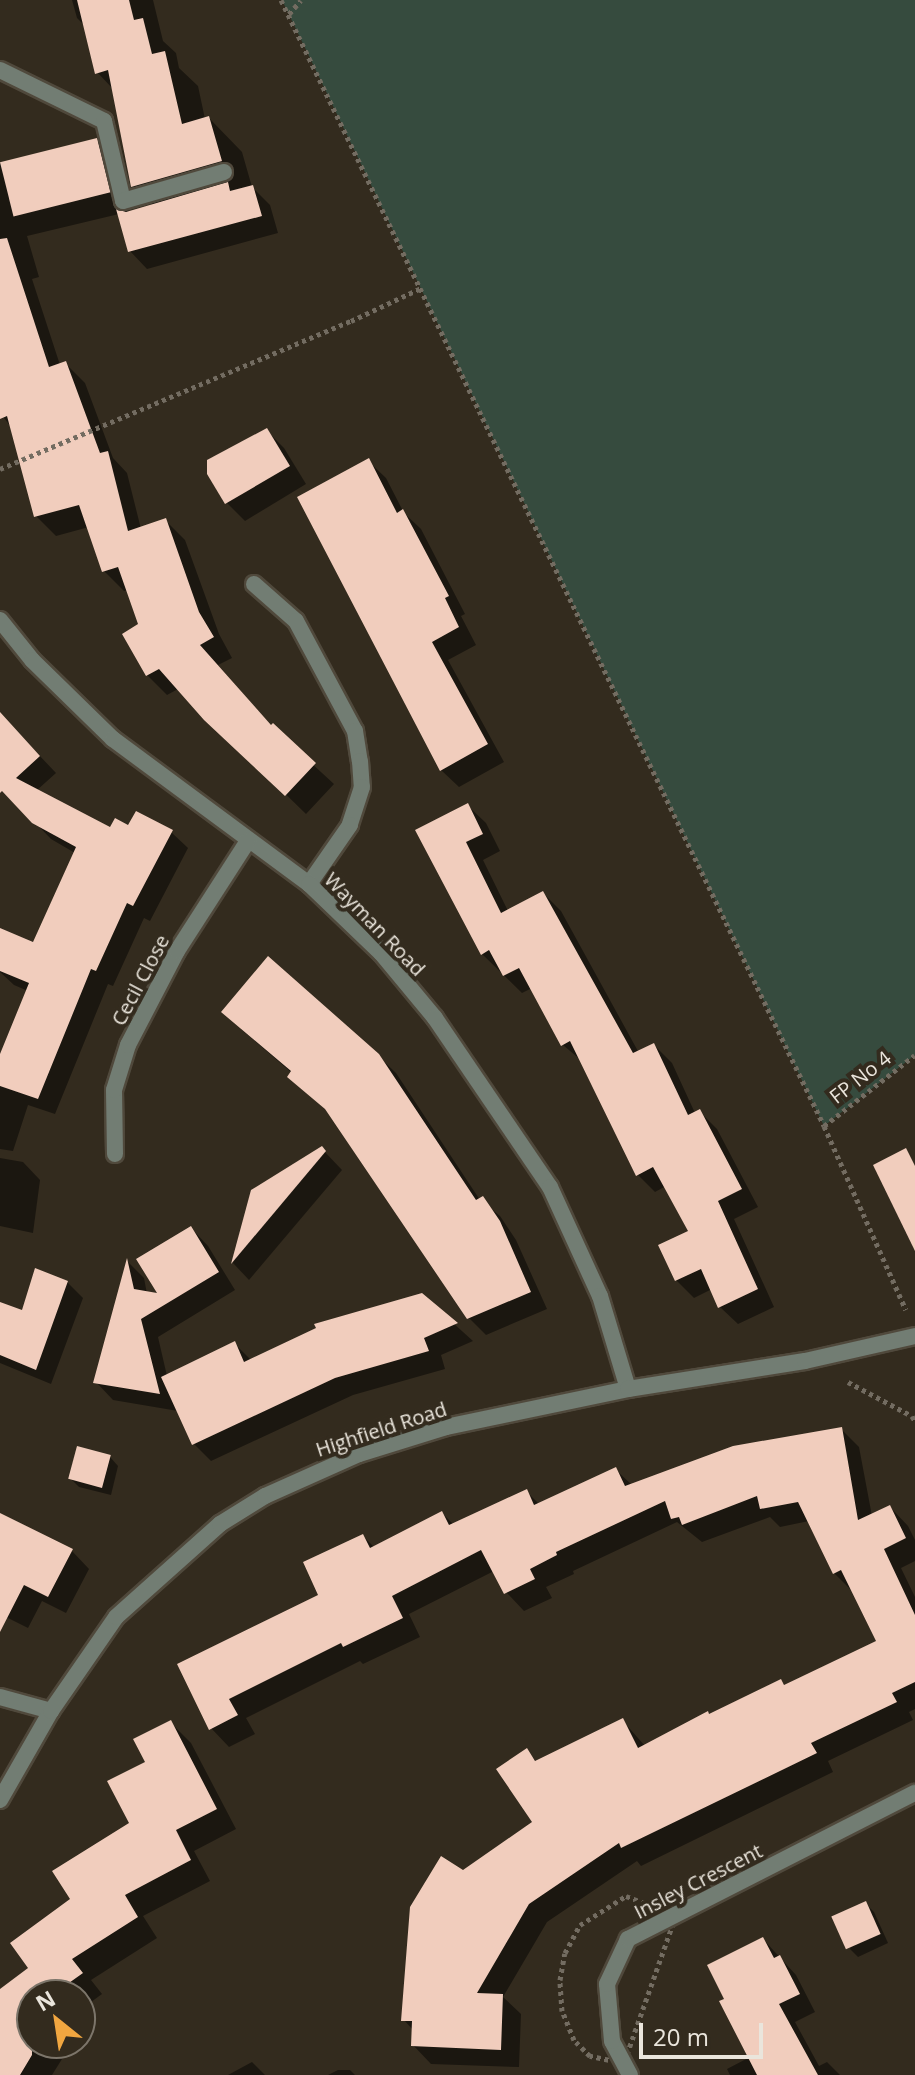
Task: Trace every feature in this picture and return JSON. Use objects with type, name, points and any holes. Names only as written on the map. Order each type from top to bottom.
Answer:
[{"type":"street","points":[[0,70],[104,121],[123,201],[224,172]]},
{"type":"street","points":[[254,584],[296,621],[355,731],[362,787],[354,816],[338,845],[309,884]]},
{"type":"street","name":"Wayman Road","points":[[0,620],[32,660],[113,739],[309,884],[381,953],[435,1018],[550,1187],[600,1296],[628,1389]]},
{"type":"street","name":"Cecil Close","points":[[115,1154],[114,1090],[128,1045],[185,939],[248,841]]},
{"type":"street","name":"Highfield Road","points":[[0,1800],[51,1711],[116,1617],[220,1524],[265,1496],[359,1454],[446,1427],[628,1389],[805,1361],[915,1336]]},
{"type":"street","points":[[0,1697],[51,1711]]},
{"type":"street","name":"Insley Crescent","points":[[630,2075],[612,2041],[607,1984],[628,1939],[915,1793]]},
{"type":"path","points":[[281,0],[824,1126],[908,1315]]},
{"type":"path","points":[[289,14],[301,0]]},
{"type":"path","points":[[0,469],[351,321],[421,288]]},
{"type":"path","name":"FP No 4","points":[[824,1126],[915,1055]]},
{"type":"path","points":[[805,1361],[912,1416],[915,1421]]},
{"type":"green space","points":[[282,0],[915,0],[915,1055],[824,1126]]},
{"type":"building","points":[[77,0],[129,0],[134,20],[143,18],[152,54],[165,51],[182,124],[209,116],[222,161],[131,187],[108,70],[95,74]]},
{"type":"building","points":[[97,138],[111,192],[14,217],[0,162]]},
{"type":"building","points":[[228,182],[230,191],[253,185],[262,216],[128,252],[116,209],[126,212]]},
{"type":"building","points":[[7,238],[49,367],[66,361],[100,453],[108,451],[128,531],[166,518],[199,612],[214,637],[200,645],[271,725],[273,723],[316,763],[285,796],[204,720],[159,669],[146,676],[122,634],[138,624],[118,567],[102,572],[79,505],[34,517],[7,416],[0,419],[0,239]]},
{"type":"building","points":[[267,428],[290,466],[225,504],[207,474],[207,460]]},
{"type":"building","points":[[369,458],[397,513],[403,509],[449,596],[445,598],[459,627],[432,642],[488,744],[440,771],[297,497]]},
{"type":"building","points":[[0,712],[40,756],[16,778],[110,827],[115,818],[128,825],[136,811],[173,830],[133,906],[127,903],[96,971],[91,969],[38,1099],[0,1086],[0,1054],[29,983],[0,971],[0,928],[33,942],[76,847],[32,823],[2,791],[0,793]]},
{"type":"building","points":[[468,803],[483,834],[466,842],[501,913],[543,891],[633,1053],[654,1043],[688,1115],[700,1109],[742,1189],[718,1201],[758,1289],[718,1308],[701,1269],[675,1281],[658,1245],[688,1231],[653,1167],[636,1176],[570,1041],[561,1046],[519,968],[503,976],[489,950],[481,955],[415,830]]},
{"type":"building","points":[[268,956],[379,1054],[476,1200],[483,1196],[500,1221],[531,1292],[467,1319],[325,1109],[287,1077],[291,1071],[221,1012]]},
{"type":"building","points":[[322,1146],[326,1151],[231,1264],[251,1190]]},
{"type":"building","points":[[906,1148],[915,1166],[915,1251],[873,1165]]},
{"type":"building","points":[[191,1226],[219,1272],[141,1319],[160,1394],[93,1383],[127,1258],[134,1289],[157,1293],[136,1259]]},
{"type":"building","points":[[35,1268],[68,1281],[36,1370],[0,1355],[0,1302],[22,1310]]},
{"type":"building","points":[[422,1293],[458,1323],[424,1338],[429,1351],[335,1378],[192,1445],[161,1377],[235,1341],[244,1362],[316,1328],[314,1324]]},
{"type":"building","points":[[842,1427],[858,1520],[890,1505],[906,1538],[884,1549],[915,1615],[915,1682],[892,1693],[897,1702],[811,1743],[817,1753],[621,1848],[619,1843],[529,1904],[477,1993],[503,1994],[501,2050],[411,2046],[412,2021],[401,2021],[410,1907],[441,1856],[463,1870],[532,1822],[496,1769],[527,1748],[535,1761],[623,1718],[638,1748],[708,1711],[709,1714],[781,1679],[784,1685],[876,1641],[841,1570],[833,1574],[798,1502],[760,1509],[757,1496],[682,1525],[679,1517],[671,1519],[665,1501],[556,1552],[557,1555],[530,1569],[535,1579],[504,1594],[481,1550],[392,1596],[403,1618],[343,1647],[341,1643],[229,1699],[238,1715],[209,1730],[177,1664],[318,1595],[303,1562],[363,1534],[370,1548],[442,1511],[449,1525],[527,1489],[534,1505],[616,1467],[625,1486],[733,1446]]},
{"type":"building","points":[[77,1446],[111,1455],[102,1488],[68,1479]]},
{"type":"building","points":[[0,1513],[73,1549],[48,1597],[24,1585],[0,1632]]},
{"type":"building","points":[[171,1720],[217,1809],[176,1830],[191,1860],[125,1895],[138,1917],[72,1959],[83,1973],[75,1979],[16,1979],[16,2059],[30,2059],[20,2075],[0,2075],[0,1989],[28,1968],[10,1943],[70,1899],[52,1871],[129,1823],[107,1781],[145,1762],[133,1739]]},
{"type":"building","points":[[866,1901],[881,1934],[846,1949],[831,1916]]},
{"type":"building","points":[[763,1937],[774,1958],[780,1955],[800,1994],[779,2004],[818,2075],[757,2075],[719,2001],[724,1999],[707,1965]]}]
